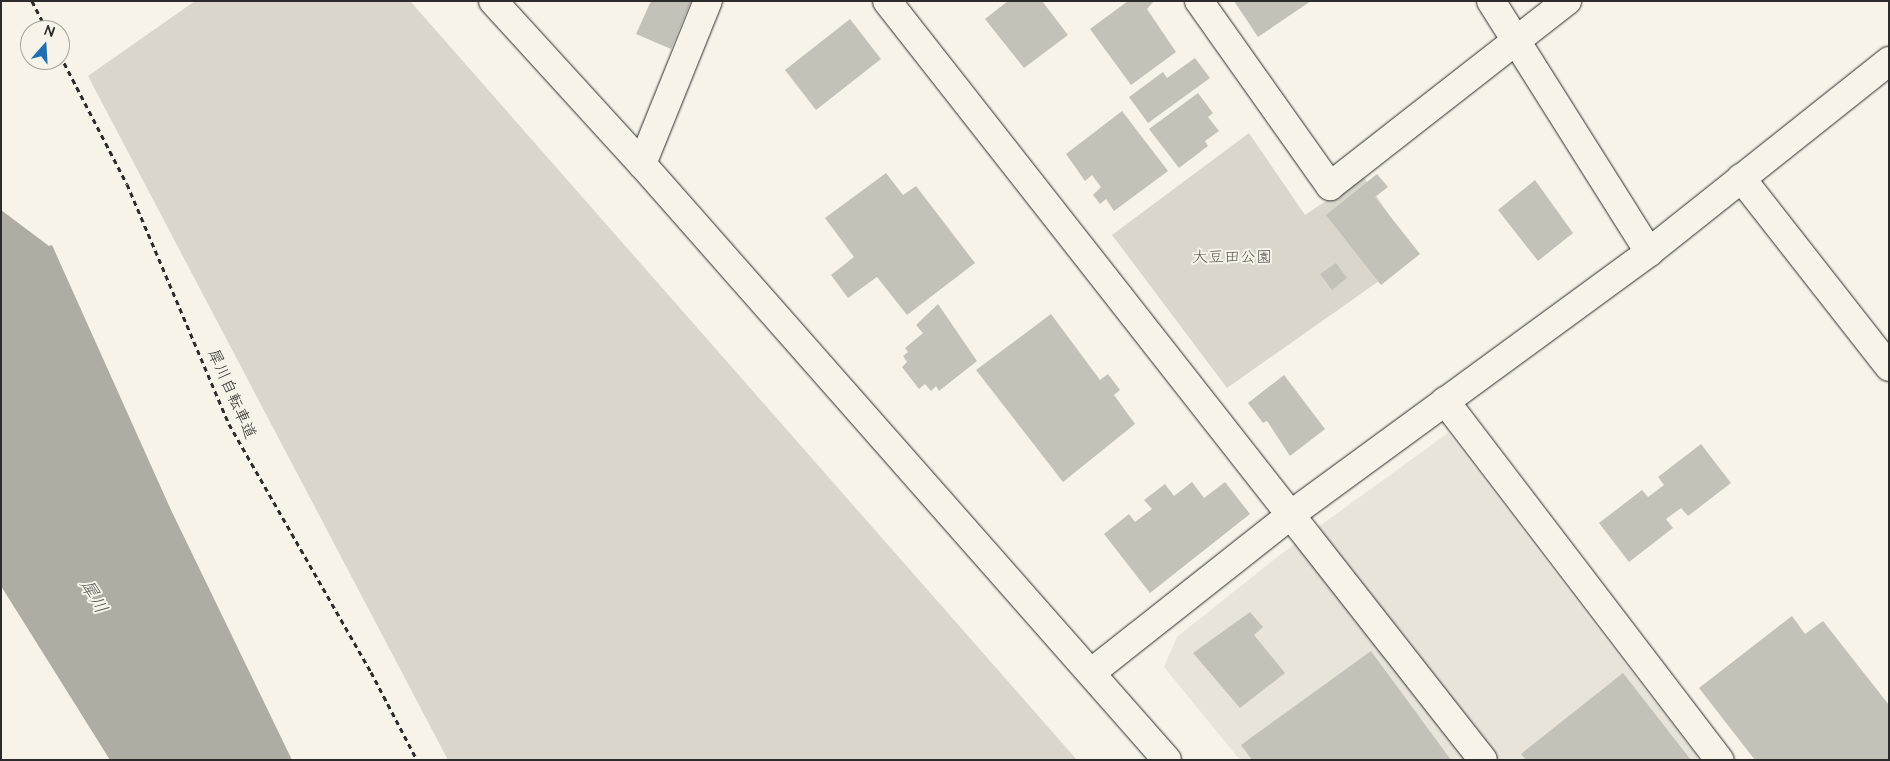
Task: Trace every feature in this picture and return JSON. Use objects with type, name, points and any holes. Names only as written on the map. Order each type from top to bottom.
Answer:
[{"type":"street","points":[[492,1],[642,164],[1092,672],[1167,760]]},
{"type":"street","points":[[642,164],[708,1]]},
{"type":"street","points":[[887,1],[1293,514],[1483,760]]},
{"type":"street","points":[[1200,1],[1330,186],[1567,1]]},
{"type":"street","points":[[1491,1],[1515,42],[1649,252]]},
{"type":"street","points":[[1092,672],[1293,514],[1649,252],[1741,178],[1887,67]]},
{"type":"street","points":[[1741,178],[1889,367]]},
{"type":"street","points":[[1446,401],[1719,760]]},
{"type":"path","points":[[32,1],[42,20]]},
{"type":"path","name":"犀川自転車道","points":[[68,70],[127,184],[229,424],[371,672],[417,760]]},
{"type":"shaded area","points":[[1448,433],[1700,760],[1240,760],[1164,667],[1177,637],[1281,554]]},
{"type":"green space","points":[[195,1],[410,1],[1077,760],[448,760],[88,76]]},
{"type":"green space","name":"大豆田公園","points":[[1249,133],[1305,215],[1363,176],[1416,255],[1227,388],[1112,235]]},
{"type":"water","name":"犀川","points":[[1,210],[49,246],[52,245],[171,510],[292,760],[110,760],[1,586]]},
{"type":"building","points":[[651,1],[691,1],[671,49],[636,34]]},
{"type":"building","points":[[1008,1],[1042,1],[1068,35],[1024,68],[985,19]]},
{"type":"building","points":[[1128,1],[1154,1],[1147,9],[1176,52],[1131,85],[1090,29]]},
{"type":"building","points":[[1234,1],[1311,1],[1258,37]]},
{"type":"building","points":[[850,19],[881,59],[816,110],[785,70]]},
{"type":"building","points":[[1195,58],[1210,78],[1148,123],[1129,97],[1163,72],[1167,78]]},
{"type":"building","points":[[1198,93],[1213,113],[1208,117],[1219,131],[1205,141],[1208,146],[1179,168],[1149,129]]},
{"type":"building","points":[[1122,111],[1168,171],[1114,211],[1106,199],[1100,204],[1093,195],[1101,187],[1092,175],[1085,181],[1066,154]]},
{"type":"building","points":[[886,173],[903,195],[916,186],[975,263],[907,315],[877,277],[848,298],[831,275],[854,257],[825,218]]},
{"type":"building","points":[[1377,174],[1388,187],[1375,197],[1420,254],[1381,285],[1326,215]]},
{"type":"building","points":[[1535,180],[1573,233],[1538,261],[1498,210]]},
{"type":"building","points":[[1336,263],[1347,278],[1332,290],[1320,274]]},
{"type":"building","points":[[938,304],[977,361],[939,391],[936,386],[931,391],[925,384],[919,389],[902,367],[907,362],[903,356],[908,352],[905,348],[923,333],[916,325]]},
{"type":"building","points":[[1051,314],[1100,380],[1108,374],[1120,390],[1114,395],[1135,424],[1063,482],[976,370]]},
{"type":"building","points":[[1284,375],[1325,429],[1290,456],[1267,421],[1263,423],[1248,403]]},
{"type":"building","points":[[1701,444],[1731,483],[1688,516],[1681,508],[1666,519],[1673,528],[1629,562],[1599,523],[1642,490],[1648,497],[1664,485],[1658,477]]},
{"type":"building","points":[[1192,482],[1204,498],[1225,482],[1250,514],[1150,593],[1104,534],[1129,514],[1135,522],[1152,509],[1144,500],[1165,484],[1174,496]]},
{"type":"building","points":[[1250,612],[1263,627],[1254,635],[1285,673],[1240,708],[1193,653]]},
{"type":"building","points":[[1792,616],[1805,634],[1823,621],[1889,705],[1889,760],[1755,760],[1699,688]]},
{"type":"building","points":[[1371,651],[1451,760],[1252,760],[1241,745]]},
{"type":"building","points":[[1623,673],[1691,760],[1526,760],[1521,754]]}]
